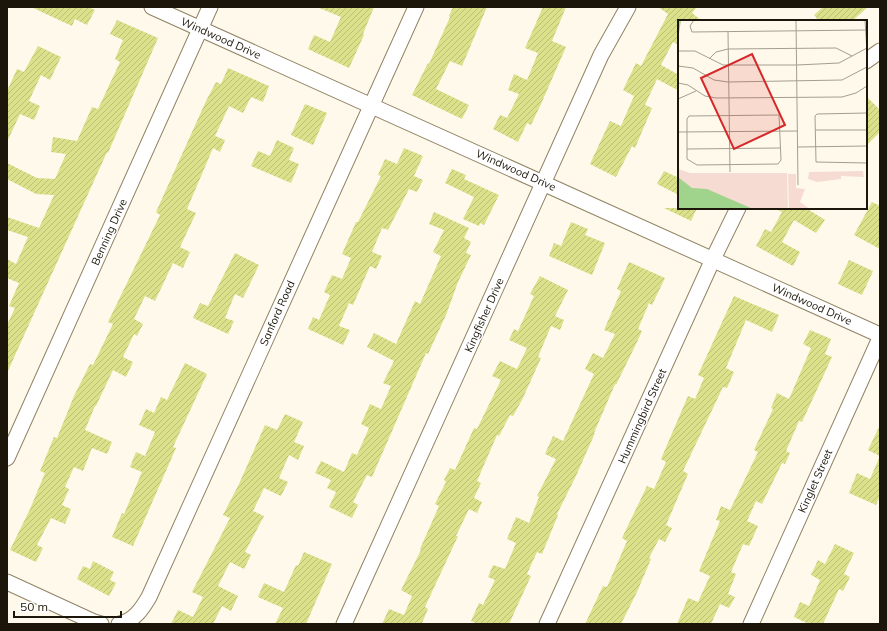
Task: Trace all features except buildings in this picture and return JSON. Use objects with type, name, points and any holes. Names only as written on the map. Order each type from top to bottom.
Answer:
[{"type":"street","name":"Windwood Drive","points":[[152,7],[880,335]]},
{"type":"street","name":"Benning Drive","points":[[7,458],[210,7]]},
{"type":"street","name":"Sanford Road","points":[[119,624],[139,613],[149,597],[416,7]]},
{"type":"street","name":"Kingfisher Drive","points":[[344,624],[601,56],[628,7]]},
{"type":"street","points":[[867,60],[880,51]]},
{"type":"street","name":"Hummingbird Street","points":[[548,624],[713,259],[738,209]]},
{"type":"street","name":"Kinglet Street","points":[[751,624],[880,338]]},
{"type":"street","points":[[7,582],[101,624]]}]
